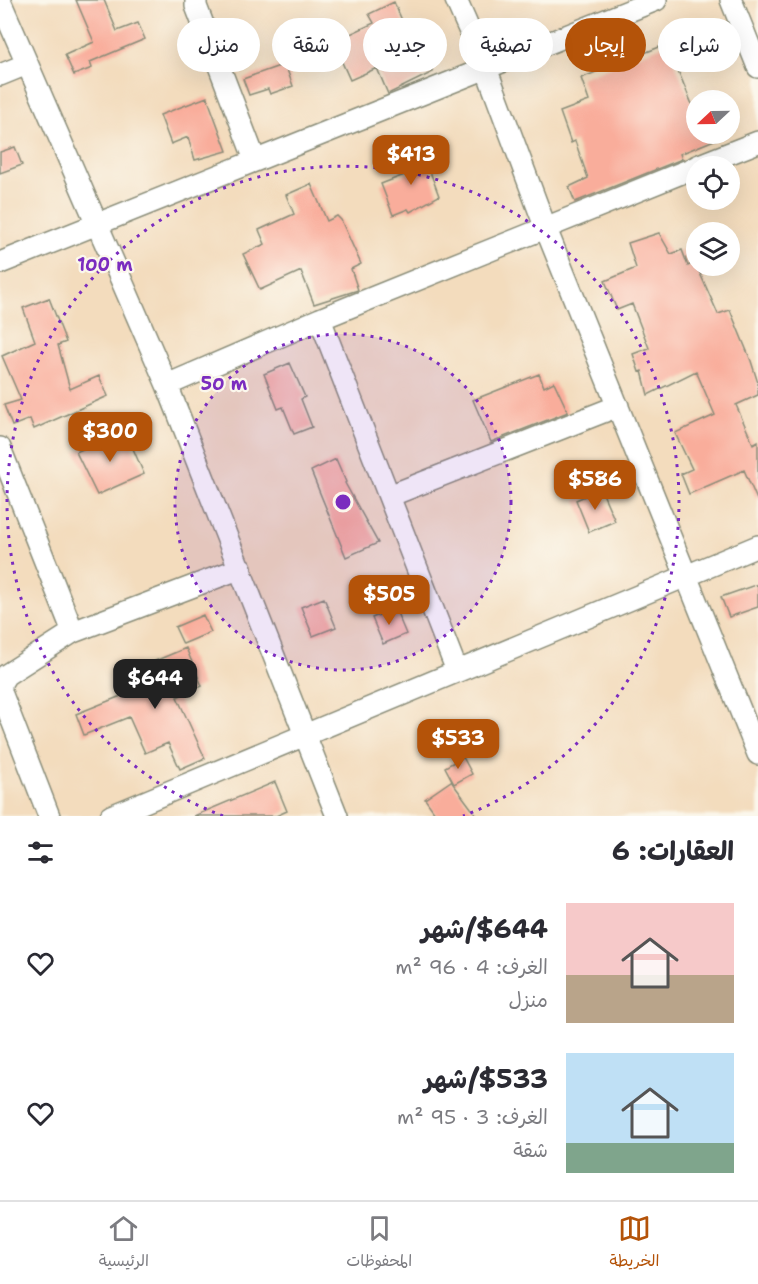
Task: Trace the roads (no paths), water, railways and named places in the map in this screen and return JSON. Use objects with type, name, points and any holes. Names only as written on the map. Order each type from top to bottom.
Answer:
[{"type":"street","points":[[196,0],[196,6],[255,160]]},
{"type":"street","points":[[456,0],[464,18]]},
{"type":"street","points":[[553,37],[619,7],[656,0]]},
{"type":"street","points":[[731,0],[758,67]]},
{"type":"street","points":[[0,2],[167,385],[337,816]]},
{"type":"street","points":[[0,75],[27,64]]},
{"type":"street","points":[[0,263],[476,72]]},
{"type":"street","points":[[488,72],[546,228],[686,576],[757,745]]},
{"type":"street","points":[[724,156],[758,142]]},
{"type":"street","points":[[167,385],[320,319],[686,171]]},
{"type":"street","points":[[320,319],[457,671]]},
{"type":"street","points":[[389,496],[618,406]]},
{"type":"street","points":[[1,452],[73,632]]},
{"type":"street","points":[[111,816],[758,546]]},
{"type":"street","points":[[49,816],[1,692],[1,683],[6,675],[73,632],[241,568]]}]
